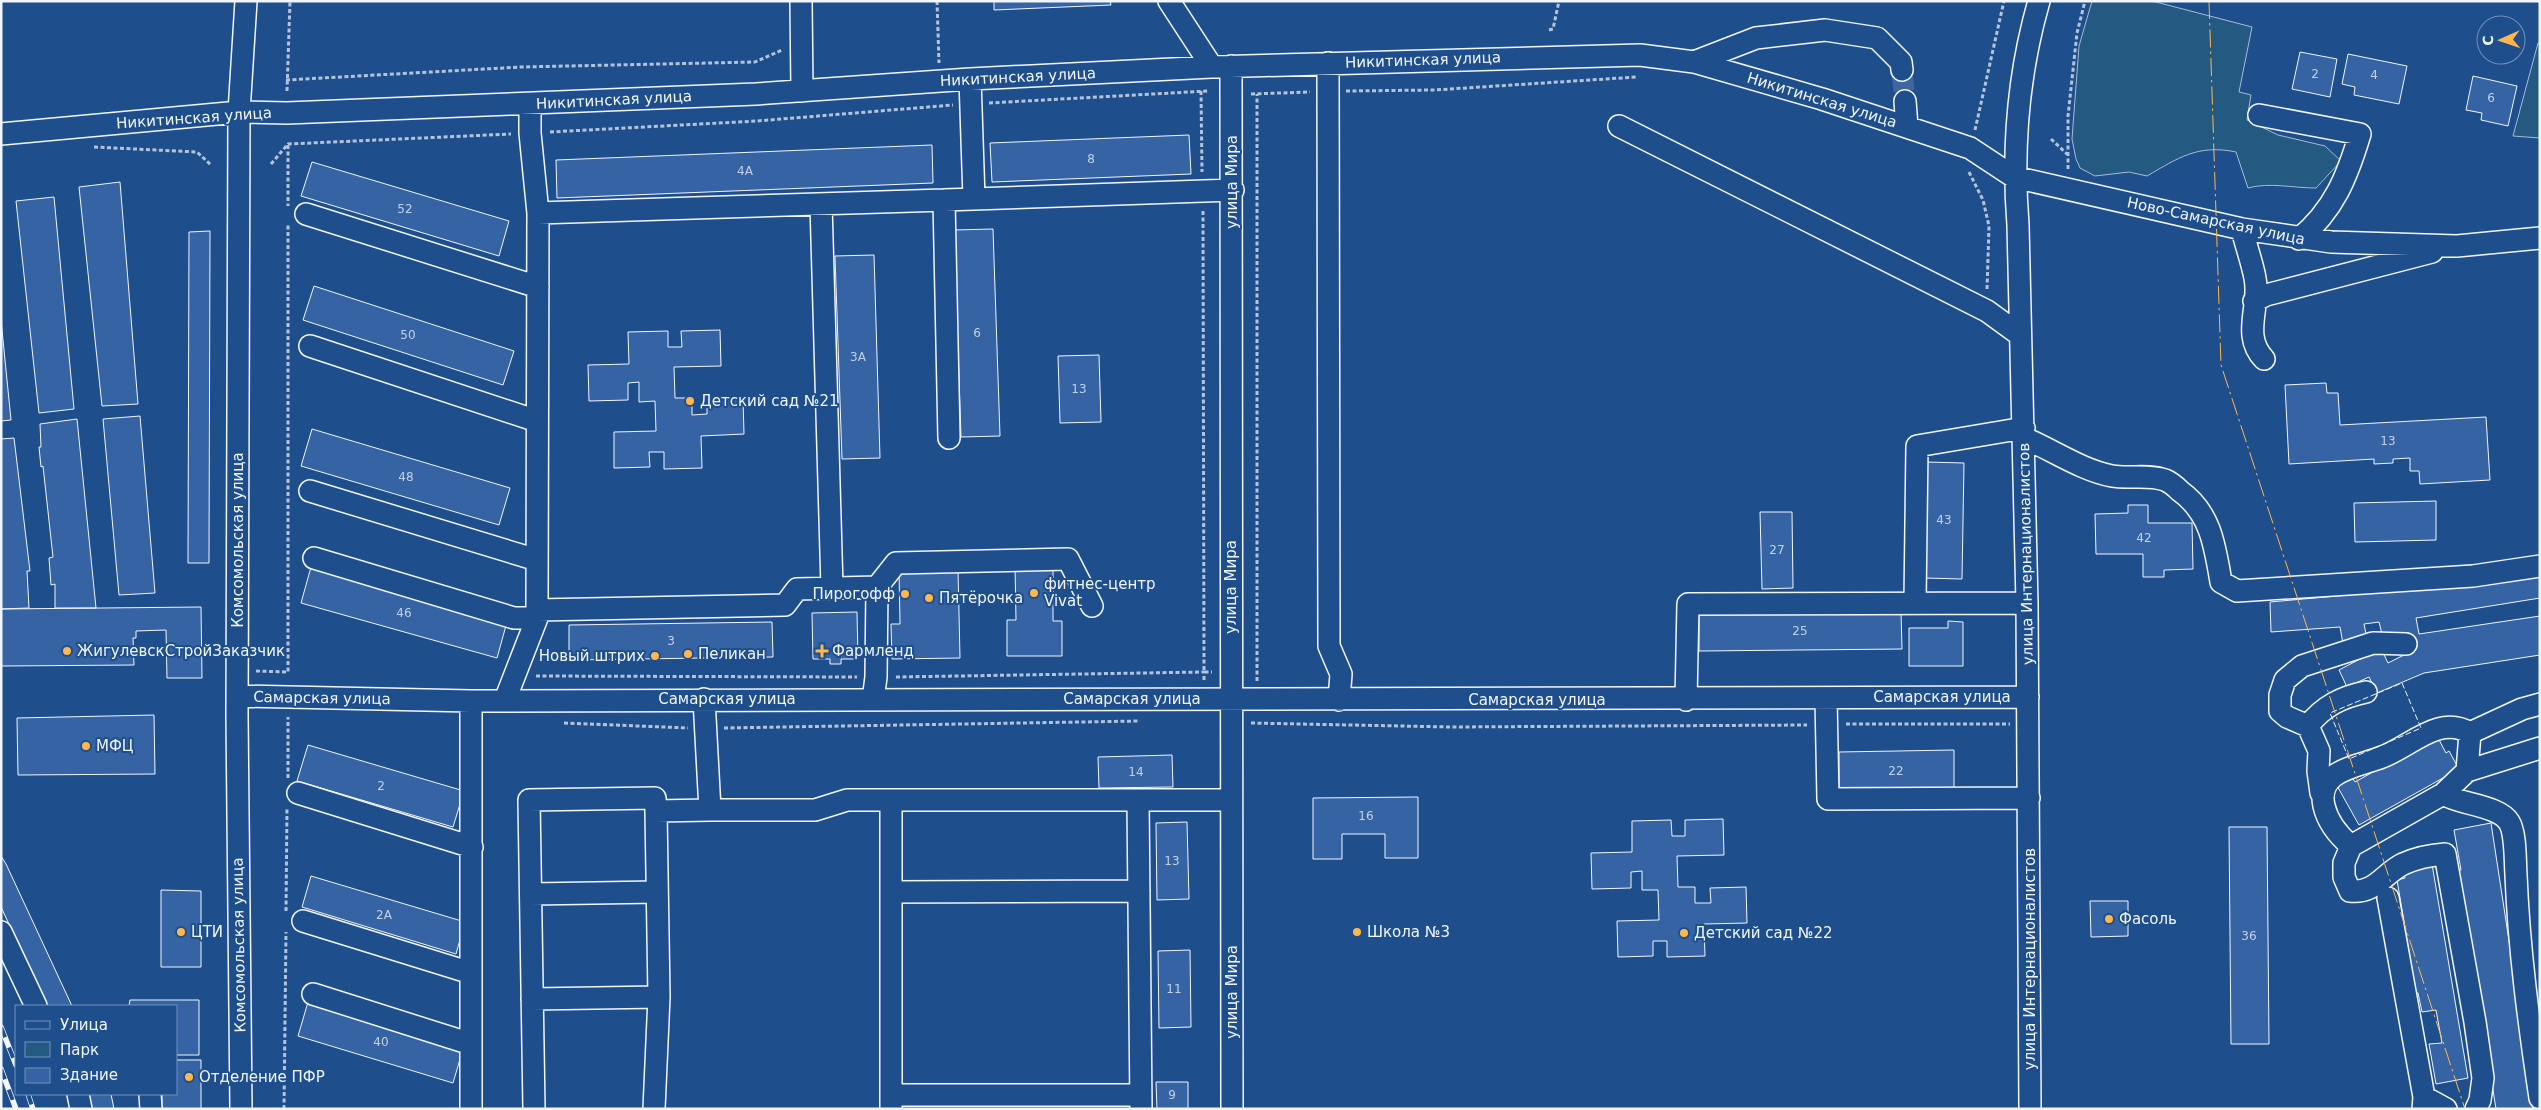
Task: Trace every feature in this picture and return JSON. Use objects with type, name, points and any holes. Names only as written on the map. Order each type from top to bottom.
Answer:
[{"type":"street","name":"Комсомольская улица","points":[[241,1109],[237,696],[239,112],[246,1]]},
{"type":"street","points":[[801,1],[802,91]]},
{"type":"street","points":[[1169,1],[1221,66]]},
{"type":"street","name":"улица Интернационалистов","points":[[2030,1109],[2030,798],[2027,602],[2019,259],[2014,177],[2015,135],[2028,38],[2039,1]]},
{"type":"street","points":[[1694,62],[1756,38],[1825,30],[1877,38],[1901,62],[1902,70]]},
{"type":"street","name":"Никитинская улица","points":[[1,134],[239,112],[287,113],[530,104],[802,91],[970,79],[1221,66],[1630,55],[1694,62],[1822,99],[1970,148],[2014,177]]},
{"type":"street","points":[[1328,63],[1329,646],[1341,674],[1339,700]]},
{"type":"street","name":"улица Мира","points":[[1221,66],[1233,190],[1232,1109]]},
{"type":"street","points":[[970,79],[974,199]]},
{"type":"street","points":[[1905,101],[1907,127]]},
{"type":"street","points":[[505,700],[537,614],[538,213],[530,133],[530,104]]},
{"type":"street","points":[[2259,115],[2360,134],[2353,158],[2339,191],[2319,223],[2299,239]]},
{"type":"street","points":[[1619,126],[1987,311],[2020,335]]},
{"type":"street","name":"Ново-Самарская улица","points":[[2014,177],[2242,229],[2299,239],[2331,242],[2457,246],[2540,238]]},
{"type":"street","points":[[538,213],[1233,190]]},
{"type":"street","points":[[944,200],[949,438]]},
{"type":"street","points":[[821,204],[832,588]]},
{"type":"street","points":[[306,214],[538,287]]},
{"type":"street","points":[[2242,229],[2256,279],[2251,325],[2257,352],[2264,359]]},
{"type":"street","points":[[2254,301],[2266,295],[2457,246]]},
{"type":"street","points":[[310,346],[537,422]]},
{"type":"street","points":[[1915,602],[1917,446],[2024,433],[2099,472],[2113,476],[2146,476],[2166,480],[2192,499],[2212,535],[2221,582],[2237,591],[2473,576],[2540,566]]},
{"type":"street","points":[[310,491],[537,560]]},
{"type":"street","points":[[314,558],[514,618],[537,614],[785,605],[796,589],[877,587]]},
{"type":"street","points":[[873,700],[876,677],[877,587],[896,563],[1068,559],[1092,606]]},
{"type":"street","points":[[1686,700],[1688,604],[2027,602]]},
{"type":"street","points":[[2351,846],[2338,835],[2326,814],[2318,771],[2319,751],[2308,726],[2292,720],[2280,711],[2280,695],[2285,680],[2302,666],[2373,643],[2406,644]]},
{"type":"street","points":[[2308,726],[2317,714],[2336,701],[2366,692]]},
{"type":"street","name":"Самарская улица","points":[[237,696],[471,701],[704,699],[1686,700],[2028,697]]},
{"type":"street","points":[[1826,698],[1828,799],[2030,798]]},
{"type":"street","points":[[704,699],[710,810]]},
{"type":"street","points":[[471,701],[471,1109]]},
{"type":"street","points":[[2470,733],[2514,712],[2540,704]]},
{"type":"street","points":[[2321,793],[2326,782],[2348,768],[2384,757],[2429,731],[2446,728],[2464,729],[2470,733]]},
{"type":"street","points":[[2466,771],[2470,733]]},
{"type":"street","points":[[2476,1109],[2480,1100],[2483,1078],[2445,854],[2435,855],[2402,865],[2375,887],[2360,892],[2350,891],[2344,877],[2344,863],[2351,846],[2443,794],[2466,771],[2540,748]]},
{"type":"street","points":[[298,793],[472,847]]},
{"type":"street","points":[[2443,794],[2451,799],[2495,810],[2509,822],[2514,844],[2517,926],[2540,1098]]},
{"type":"street","points":[[534,1109],[529,800],[656,798],[659,997],[654,1109]]},
{"type":"street","points":[[656,811],[815,810],[847,800],[1231,800]]},
{"type":"street","points":[[891,800],[890,1102],[1141,1102],[1138,800]]},
{"type":"street","points":[[891,892],[1139,891]]},
{"type":"street","points":[[531,894],[657,892]]},
{"type":"street","points":[[2388,898],[2424,1103],[2446,1109]]},
{"type":"street","points":[[303,920],[471,973]]},
{"type":"street","points":[[1,932],[36,1005]]},
{"type":"street","points":[[313,994],[471,1044]]},
{"type":"street","points":[[532,998],[659,997]]},
{"type":"street","points":[[78,1095],[81,1109]]},
{"type":"street","points":[[150,1095],[151,1109]]},
{"type":"path","points":[[287,92],[290,1]]},
{"type":"path","points":[[938,1],[941,81]]},
{"type":"path","points":[[1549,30],[1553,29],[1559,1]]},
{"type":"path","points":[[1975,133],[2004,1]]},
{"type":"path","points":[[2070,174],[2067,167],[2068,116],[2077,32],[2085,1]]},
{"type":"path","points":[[286,80],[521,67],[755,62]]},
{"type":"path","points":[[1248,94],[1434,90],[1638,77]]},
{"type":"path","points":[[1201,91],[1204,672],[1218,672]]},
{"type":"path","points":[[271,164],[288,144],[757,122],[971,104],[1208,91]]},
{"type":"path","points":[[1257,94],[1257,686]]},
{"type":"path","points":[[2051,140],[2067,155]]},
{"type":"path","points":[[253,670],[288,672],[288,144]]},
{"type":"path","points":[[92,147],[197,152],[211,165]]},
{"type":"path","points":[[1963,167],[1969,172],[1983,200],[1989,226],[1987,311]]},
{"type":"path","points":[[288,716],[298,716]]},
{"type":"path","points":[[1244,720],[1256,725],[1450,727],[2028,724]]},
{"type":"path","points":[[559,722],[706,729],[1144,721]]},
{"type":"green space","points":[[2092,1],[2152,1],[2252,27],[2239,92],[2251,95],[2247,120],[2278,135],[2325,146],[2341,161],[2316,188],[2273,185],[2248,188],[2236,152],[2223,150],[2199,151],[2189,154],[2147,176],[2129,172],[2095,176],[2080,168],[2072,139],[2079,46]]},
{"type":"green space","points":[[2538,43],[2540,43],[2540,138],[2513,136]]},
{"type":"building","points":[[994,1],[1110,1],[1111,5],[994,10]]},
{"type":"building","points":[[2300,52],[2337,59],[2330,97],[2292,89]]},
{"type":"building","points":[[2348,54],[2407,66],[2399,104],[2354,95],[2355,87],[2342,84]]},
{"type":"building","points":[[2473,76],[2517,86],[2508,126],[2481,120],[2482,113],[2466,110]]},
{"type":"building","points":[[1189,135],[1191,174],[992,182],[990,143]]},
{"type":"building","points":[[932,145],[933,183],[557,198],[556,160]]},
{"type":"building","points":[[312,162],[509,221],[499,256],[301,196]]},
{"type":"building","points":[[120,182],[138,404],[102,406],[79,187]]},
{"type":"building","points":[[54,197],[74,409],[39,413],[16,201]]},
{"type":"building","points":[[993,229],[1000,436],[961,437],[954,230]]},
{"type":"building","points":[[210,231],[209,563],[188,563],[189,232]]},
{"type":"building","points":[[874,255],[880,458],[842,459],[835,256]]},
{"type":"building","points":[[314,286],[514,351],[503,385],[303,320]]},
{"type":"building","points":[[1,320],[11,420],[1,421]]},
{"type":"building","points":[[720,330],[721,366],[674,367],[675,398],[692,398],[692,415],[707,414],[707,399],[743,398],[744,434],[701,436],[702,468],[664,469],[664,452],[649,452],[650,467],[614,468],[614,432],[656,431],[655,401],[639,402],[639,382],[628,383],[628,400],[589,401],[588,365],[629,364],[628,332],[668,331],[668,347],[682,347],[681,331]]},
{"type":"building","points":[[1099,355],[1101,422],[1060,423],[1058,356]]},
{"type":"building","points":[[2326,383],[2327,393],[2338,393],[2340,425],[2486,417],[2490,480],[2420,484],[2419,471],[2410,471],[2410,458],[2393,459],[2393,463],[2374,464],[2374,459],[2289,464],[2285,385]]},
{"type":"building","points":[[140,416],[155,593],[119,595],[103,419]]},
{"type":"building","points":[[77,419],[96,608],[55,608],[55,584],[51,585],[49,558],[53,557],[43,466],[41,467],[39,447],[41,447],[40,424]]},
{"type":"building","points":[[312,429],[510,488],[499,525],[301,466]]},
{"type":"building","points":[[14,438],[30,571],[27,571],[29,608],[1,609],[1,439]]},
{"type":"building","points":[[1926,462],[1964,463],[1962,579],[1924,578]]},
{"type":"building","points":[[2436,501],[2436,540],[2355,542],[2354,503]]},
{"type":"building","points":[[2128,505],[2148,505],[2148,523],[2192,523],[2193,569],[2164,570],[2164,577],[2143,577],[2143,554],[2096,554],[2095,514],[2128,513]]},
{"type":"building","points":[[1760,512],[1792,512],[1793,588],[1762,589]]},
{"type":"building","name":"фитнес-центр Vivat","points":[[1015,566],[1053,566],[1053,621],[1062,621],[1062,656],[1007,656],[1007,620],[1016,620]]},
{"type":"building","points":[[311,567],[507,622],[497,658],[301,603]]},
{"type":"building","name":"Пятёрочка","points":[[958,570],[960,658],[892,659],[891,624],[900,624],[899,571]]},
{"type":"building","points":[[2540,572],[2540,598],[2416,618],[2419,634],[2540,616],[2540,655],[2424,673],[2377,693],[2369,677],[2347,687],[2339,670],[2381,648],[2388,663],[2412,651],[2383,638],[2379,622],[2364,624],[2367,639],[2343,644],[2340,627],[2271,632],[2270,602],[2426,588]]},
{"type":"building","name":"ЖигулевскСтройЗаказчик","points":[[201,607],[202,678],[167,678],[166,630],[136,631],[136,638],[133,638],[134,665],[1,666],[1,609]]},
{"type":"building","points":[[1901,611],[1902,649],[1699,651],[1699,612]]},
{"type":"building","points":[[857,612],[858,659],[841,659],[841,664],[830,664],[830,659],[813,659],[812,613]]},
{"type":"building","points":[[1948,621],[1963,622],[1963,666],[1909,666],[1909,628],[1948,628]]},
{"type":"building","points":[[772,622],[773,657],[569,660],[569,625]]},
{"type":"building","name":"МФЦ","points":[[154,715],[155,774],[18,775],[17,718]]},
{"type":"building","points":[[2437,736],[2446,753],[2449,751],[2459,769],[2359,825],[2336,784],[2351,775],[2355,782]]},
{"type":"building","points":[[308,745],[464,791],[453,827],[297,781]]},
{"type":"building","points":[[1954,750],[1954,790],[1839,792],[1839,752]]},
{"type":"building","points":[[1172,755],[1173,787],[1099,788],[1098,757]]},
{"type":"building","points":[[1418,797],[1418,858],[1385,858],[1385,834],[1342,834],[1342,859],[1313,859],[1313,798]]},
{"type":"building","points":[[1723,819],[1724,855],[1677,856],[1678,887],[1695,887],[1695,903],[1711,903],[1710,888],[1746,887],[1747,923],[1704,924],[1705,956],[1667,957],[1667,941],[1653,941],[1653,956],[1618,957],[1617,921],[1659,920],[1658,890],[1642,890],[1642,871],[1631,872],[1631,888],[1592,889],[1591,853],[1632,852],[1632,821],[1671,820],[1672,836],[1685,836],[1685,820]]},
{"type":"building","points":[[1187,822],[1189,899],[1157,900],[1156,823]]},
{"type":"building","points":[[2491,823],[2533,1109],[2496,1109],[2458,871],[2461,870],[2454,830]]},
{"type":"building","points":[[2229,827],[2267,827],[2269,1044],[2231,1044]]},
{"type":"building","points":[[1,856],[72,1005],[47,1005],[1,907]]},
{"type":"building","points":[[2432,864],[2468,1078],[2436,1084],[2429,1044],[2442,1043],[2436,1010],[2422,1012],[2418,993],[2416,993],[2397,880],[2405,878],[2403,869]]},
{"type":"building","points":[[311,876],[465,922],[456,954],[302,907]]},
{"type":"building","name":"ЦТИ","points":[[161,890],[201,891],[201,967],[161,967]]},
{"type":"building","name":"Фасоль","points":[[2090,901],[2128,901],[2128,936],[2091,937]]},
{"type":"building","points":[[1190,950],[1191,1027],[1159,1028],[1158,951]]},
{"type":"building","points":[[130,1000],[199,1000],[199,1055],[178,1055],[178,1005],[129,1005]]},
{"type":"building","points":[[308,1002],[463,1049],[453,1083],[298,1036]]},
{"type":"building","name":"Отделение ПФР","points":[[178,1060],[201,1060],[201,1109],[162,1109],[162,1095],[178,1095]]},
{"type":"building","points":[[1156,1082],[1188,1082],[1188,1109],[1157,1109]]},
{"type":"building","points":[[87,1095],[111,1095],[114,1109],[92,1109]]},
{"type":"tunnel","points":[[1902,70],[1905,101]]},
{"type":"railway","points":[[1,1027],[15,1062]]},
{"type":"railway","points":[[1,1069],[16,1109]]},
{"type":"railway","points":[[28,1095],[33,1109]]},
{"type":"fence","points":[[2402,683],[2421,728],[2349,759],[2330,713],[2402,683]]},
{"type":"power","points":[[2209,1],[2221,365],[2465,1109]]},
{"type":"place","name":"Детский сад №21","points":[[690,401]]},
{"type":"place","name":"фитнес-центр Vivat","points":[[1034,593]]},
{"type":"place","name":"Пирогофф","points":[[905,594]]},
{"type":"place","name":"Пятёрочка","points":[[929,598]]},
{"type":"place","name":"ЖигулевскСтройЗаказчик","points":[[67,651]]},
{"type":"place","name":"Фармленд","points":[[822,651]]},
{"type":"place","name":"Пеликан","points":[[688,654]]},
{"type":"place","name":"Новый штрих","points":[[655,656]]},
{"type":"place","name":"МФЦ","points":[[86,746]]},
{"type":"place","name":"Фасоль","points":[[2109,919]]},
{"type":"place","name":"ЦТИ","points":[[181,932]]},
{"type":"place","name":"Школа №3","points":[[1357,932]]},
{"type":"place","name":"Детский сад №22","points":[[1684,933]]},
{"type":"place","name":"Отделение ПФР","points":[[189,1077]]}]
